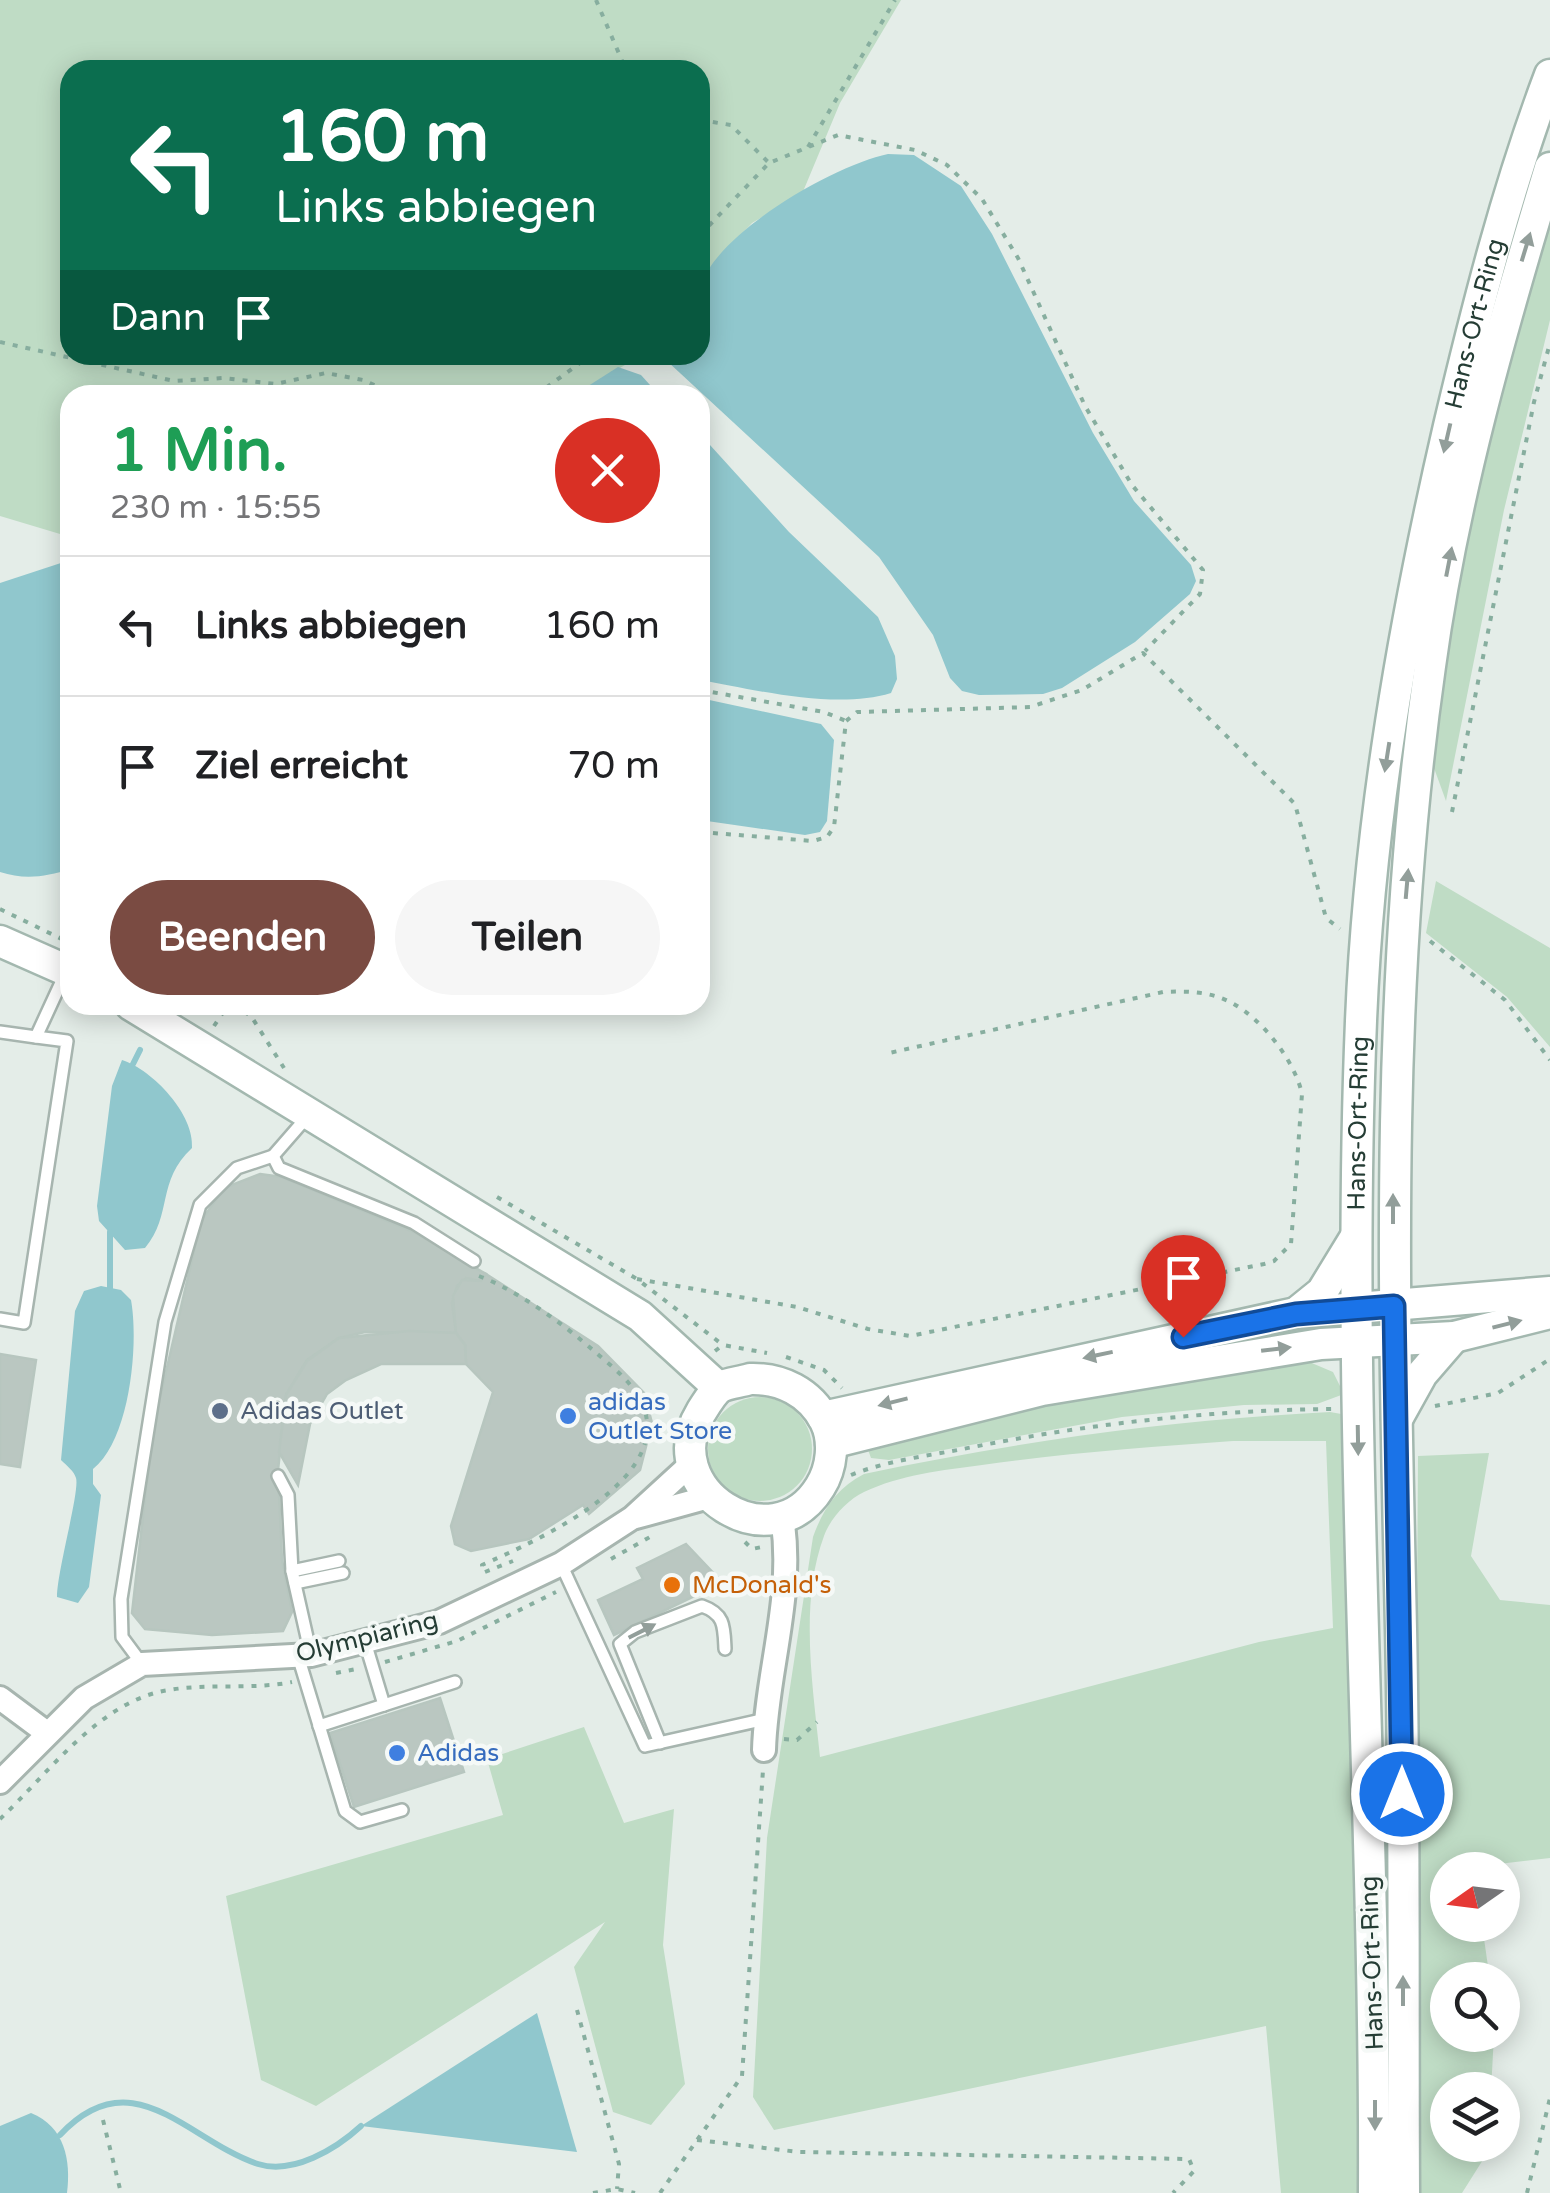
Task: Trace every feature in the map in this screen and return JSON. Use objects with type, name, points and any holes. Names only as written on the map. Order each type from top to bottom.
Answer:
[{"type":"main road","name":"Hans-Ort-Ring","points":[[1374,2193],[1375,2022],[1356,1309],[1368,912],[1403,653],[1469,340],[1550,75]]},
{"type":"main road","name":"Hans-Ort-Ring","points":[[1404,2193],[1393,1121],[1403,930],[1430,664],[1484,408],[1550,168]]},
{"type":"main road","points":[[0,941],[60,959]]},
{"type":"main road","points":[[148,1015],[640,1316],[719,1388]]},
{"type":"main road","points":[[1296,1314],[1322,1292],[1356,1234]]},
{"type":"main road","points":[[841,1428],[1296,1314],[1550,1292]]},
{"type":"main road","points":[[841,1428],[1236,1355],[1357,1342],[1454,1338],[1550,1313]]},
{"type":"main road","points":[[1396,1422],[1422,1374],[1454,1338]]},
{"type":"main road","points":[[750,1380],[779,1381],[800,1391],[841,1428],[821,1486],[784,1530],[732,1514],[709,1498],[691,1464],[696,1421],[719,1388],[750,1380]]},
{"type":"street","name":"Olympiaring","points":[[0,1782],[84,1698],[142,1664],[304,1656],[439,1622],[566,1574],[691,1464]]},
{"type":"street","name":"Olympiaring","points":[[632,1518],[709,1498]]},
{"type":"street","points":[[765,1735],[782,1616],[784,1530]]},
{"type":"street","points":[[0,1698],[47,1734]]},
{"type":"lane","points":[[36,1037],[60,982]]},
{"type":"lane","points":[[0,1032],[67,1042],[24,1323],[0,1319]]},
{"type":"lane","points":[[142,1664],[122,1636],[120,1600],[165,1322],[200,1205],[237,1168],[272,1156],[310,1114]]},
{"type":"lane","points":[[272,1156],[280,1168],[414,1223],[473,1267]]},
{"type":"lane","points":[[278,1476],[288,1495],[305,1679],[345,1811],[360,1822],[402,1810]]},
{"type":"lane","points":[[294,1577],[341,1566]]},
{"type":"lane","points":[[566,1574],[645,1746],[765,1735]]},
{"type":"lane","points":[[660,1742],[620,1644],[635,1632],[702,1606],[715,1610],[724,1622],[725,1650]]},
{"type":"lane","points":[[365,1642],[384,1705]]},
{"type":"lane","points":[[319,1726],[455,1682]]},
{"type":"path","points":[[596,0],[622,60]]},
{"type":"path","points":[[808,147],[895,0]]},
{"type":"path","points":[[710,122],[730,126],[770,163]]},
{"type":"path","points":[[710,225],[770,163],[838,135],[915,150],[947,165],[982,200],[1018,258],[1085,406],[1122,470],[1203,570],[1200,594],[1144,653],[1082,690],[1030,708],[857,712],[846,721],[834,826],[828,837],[813,841],[710,833]]},
{"type":"path","points":[[0,342],[60,355]]},
{"type":"path","points":[[1452,812],[1534,402],[1550,344]]},
{"type":"path","points":[[105,365],[174,380],[223,378],[275,384],[326,373],[374,385]]},
{"type":"path","points":[[550,385],[578,365]]},
{"type":"path","points":[[1144,653],[1294,804],[1326,918],[1347,936]]},
{"type":"path","points":[[710,692],[824,712],[846,721]]},
{"type":"path","points":[[0,909],[60,955]]},
{"type":"path","points":[[1426,939],[1505,1000],[1550,1060]]},
{"type":"path","points":[[637,1279],[798,1307],[868,1329],[910,1336],[1264,1264],[1291,1244],[1300,1080],[1276,1043],[1234,1004],[1198,991],[1163,992],[890,1053]]},
{"type":"path","points":[[249,1015],[282,1068],[294,1075]]},
{"type":"path","points":[[487,1191],[637,1279],[723,1344],[795,1358],[824,1370],[843,1389],[841,1428],[868,1468]]},
{"type":"path","points":[[473,1267],[584,1342],[638,1396],[647,1423],[643,1450],[623,1478],[555,1532],[482,1565],[485,1572]]},
{"type":"path","points":[[696,1366],[723,1344]]},
{"type":"path","points":[[1430,1407],[1498,1392],[1550,1360]]},
{"type":"path","points":[[847,1477],[868,1468],[1094,1426],[1244,1410],[1335,1409]]},
{"type":"path","points":[[737,1534],[752,1549],[784,1530]]},
{"type":"path","points":[[607,1562],[658,1532]]},
{"type":"path","points":[[0,1819],[96,1726],[132,1701],[168,1690],[278,1685],[414,1657],[457,1641],[566,1574]]},
{"type":"path","points":[[660,2193],[742,2076],[765,1735],[798,1740],[816,1722]]},
{"type":"path","points":[[577,2010],[619,2164],[617,2190]]},
{"type":"path","points":[[1526,2193],[1550,2098]]},
{"type":"path","points":[[104,2120],[121,2193]]},
{"type":"path","points":[[697,2140],[799,2152],[1189,2159],[1194,2171],[1173,2193]]},
{"type":"path","points":[[593,2193],[636,2193]]},
{"type":"green space","points":[[0,0],[901,0],[840,103],[802,194],[752,223],[710,271],[710,60],[60,60],[60,365],[625,365],[591,385],[60,385],[60,534],[0,516]]},
{"type":"green space","points":[[1550,201],[1550,320],[1504,510],[1446,801],[1430,757],[1470,507]]},
{"type":"green space","points":[[1436,881],[1550,948],[1550,1047],[1507,997],[1426,933]]},
{"type":"green space","points":[[1307,1361],[1333,1372],[1344,1394],[1317,1404],[1244,1405],[1122,1417],[889,1460],[871,1458],[867,1447],[1020,1406]]},
{"type":"green space","points":[[760,1397],[780,1401],[797,1412],[808,1429],[812,1449],[808,1469],[797,1486],[780,1497],[760,1501],[740,1497],[723,1486],[712,1469],[708,1449],[712,1429],[723,1412],[740,1401]]},
{"type":"green space","points":[[1330,1412],[1347,1415],[1365,2193],[1281,2193],[1266,2026],[774,2130],[753,2097],[767,1838],[813,1537],[826,1508],[846,1486],[864,1474],[1096,1434],[1212,1420]],"holes":[[[1233,1441],[1326,1441],[1333,1628],[1259,1642],[820,1757],[810,1646],[812,1589],[827,1530],[858,1495],[922,1474],[1044,1457]]]},
{"type":"green space","points":[[1489,1453],[1471,1556],[1500,1600],[1550,1605],[1550,1858],[1520,1862],[1520,1852],[1430,1852],[1430,1942],[1484,1942],[1487,1962],[1430,1962],[1430,2052],[1493,2052],[1492,2072],[1430,2072],[1430,2162],[1482,2162],[1462,2193],[1413,2193],[1418,1456]]},
{"type":"green space","points":[[584,1727],[624,1823],[674,1809],[663,1945],[685,2084],[651,2125],[613,2112],[574,1967],[605,1922],[316,2106],[261,2080],[226,1896],[503,1815],[487,1759]]},
{"type":"water","points":[[888,154],[914,155],[961,186],[992,234],[1093,433],[1134,501],[1191,565],[1196,581],[1190,594],[1135,642],[1062,688],[1043,694],[979,695],[962,691],[950,678],[933,635],[879,557],[710,401],[710,385],[693,385],[671,365],[710,365],[710,268],[730,243],[781,203],[865,161]]},
{"type":"water","points":[[618,367],[641,375],[650,385],[590,385]]},
{"type":"water","points":[[710,445],[789,532],[878,617],[895,656],[897,679],[891,693],[846,700],[710,682]]},
{"type":"water","points":[[60,563],[60,872],[52,874],[18,876],[0,872],[0,583]]},
{"type":"water","points":[[710,700],[821,724],[834,740],[827,821],[820,832],[805,835],[710,821]]},
{"type":"water","points":[[122,1060],[146,1073],[170,1095],[187,1122],[192,1148],[173,1173],[154,1236],[145,1248],[125,1250],[99,1221],[97,1206],[112,1086]]},
{"type":"water","points":[[101,1286],[121,1290],[131,1300],[134,1341],[129,1390],[116,1437],[93,1469],[93,1484],[101,1495],[89,1587],[78,1603],[57,1597],[76,1486],[74,1473],[61,1460],[75,1311],[84,1291]]},
{"type":"water","points":[[537,2013],[577,2152],[361,2126]]},
{"type":"water","points":[[31,2113],[52,2127],[63,2146],[68,2169],[67,2193],[0,2193],[0,2126]]},
{"type":"building","name":"Adidas Outlet","points":[[260,1174],[282,1177],[414,1232],[486,1274],[481,1281],[466,1278],[457,1286],[452,1303],[456,1333],[365,1332],[339,1338],[307,1360],[286,1395],[278,1470],[282,1560],[292,1612],[283,1631],[212,1635],[145,1629],[132,1613],[153,1428],[201,1221],[224,1188]]},
{"type":"building","name":"adidas Outlet Store","points":[[486,1274],[598,1346],[644,1393],[652,1423],[640,1470],[589,1514],[583,1505],[529,1539],[471,1551],[455,1544],[451,1526],[493,1392],[466,1364],[465,1345],[456,1333],[453,1296],[462,1280],[481,1281]]},
{"type":"building","points":[[409,1331],[456,1333],[465,1345],[466,1364],[381,1364],[346,1380],[327,1394],[310,1424],[298,1485],[279,1452],[286,1395],[307,1361],[339,1338]]},
{"type":"building","points":[[0,1354],[36,1360],[20,1467],[0,1464]]},
{"type":"building","name":"McDonald's","points":[[686,1544],[719,1579],[707,1590],[614,1635],[598,1600],[643,1579],[637,1568]]},
{"type":"building","name":"Adidas","points":[[440,1698],[464,1772],[354,1807],[330,1733]]},
{"type":"waterway","points":[[133,1064],[140,1050]]},
{"type":"waterway","points":[[110,1232],[110,1288]]},
{"type":"waterway","points":[[60,2135],[87,2113],[112,2103],[136,2104],[160,2112],[258,2164],[285,2166],[313,2158],[361,2126]]},
{"type":"place","name":"Adidas Outlet","points":[[220,1411]]},
{"type":"place","name":"adidas Outlet Store","points":[[568,1416]]},
{"type":"place","name":"McDonald's","points":[[672,1585]]},
{"type":"place","name":"Adidas","points":[[397,1753]]},
{"type":"route","points":[[1183,1337],[1296,1314],[1394,1306],[1402,1794]]}]
